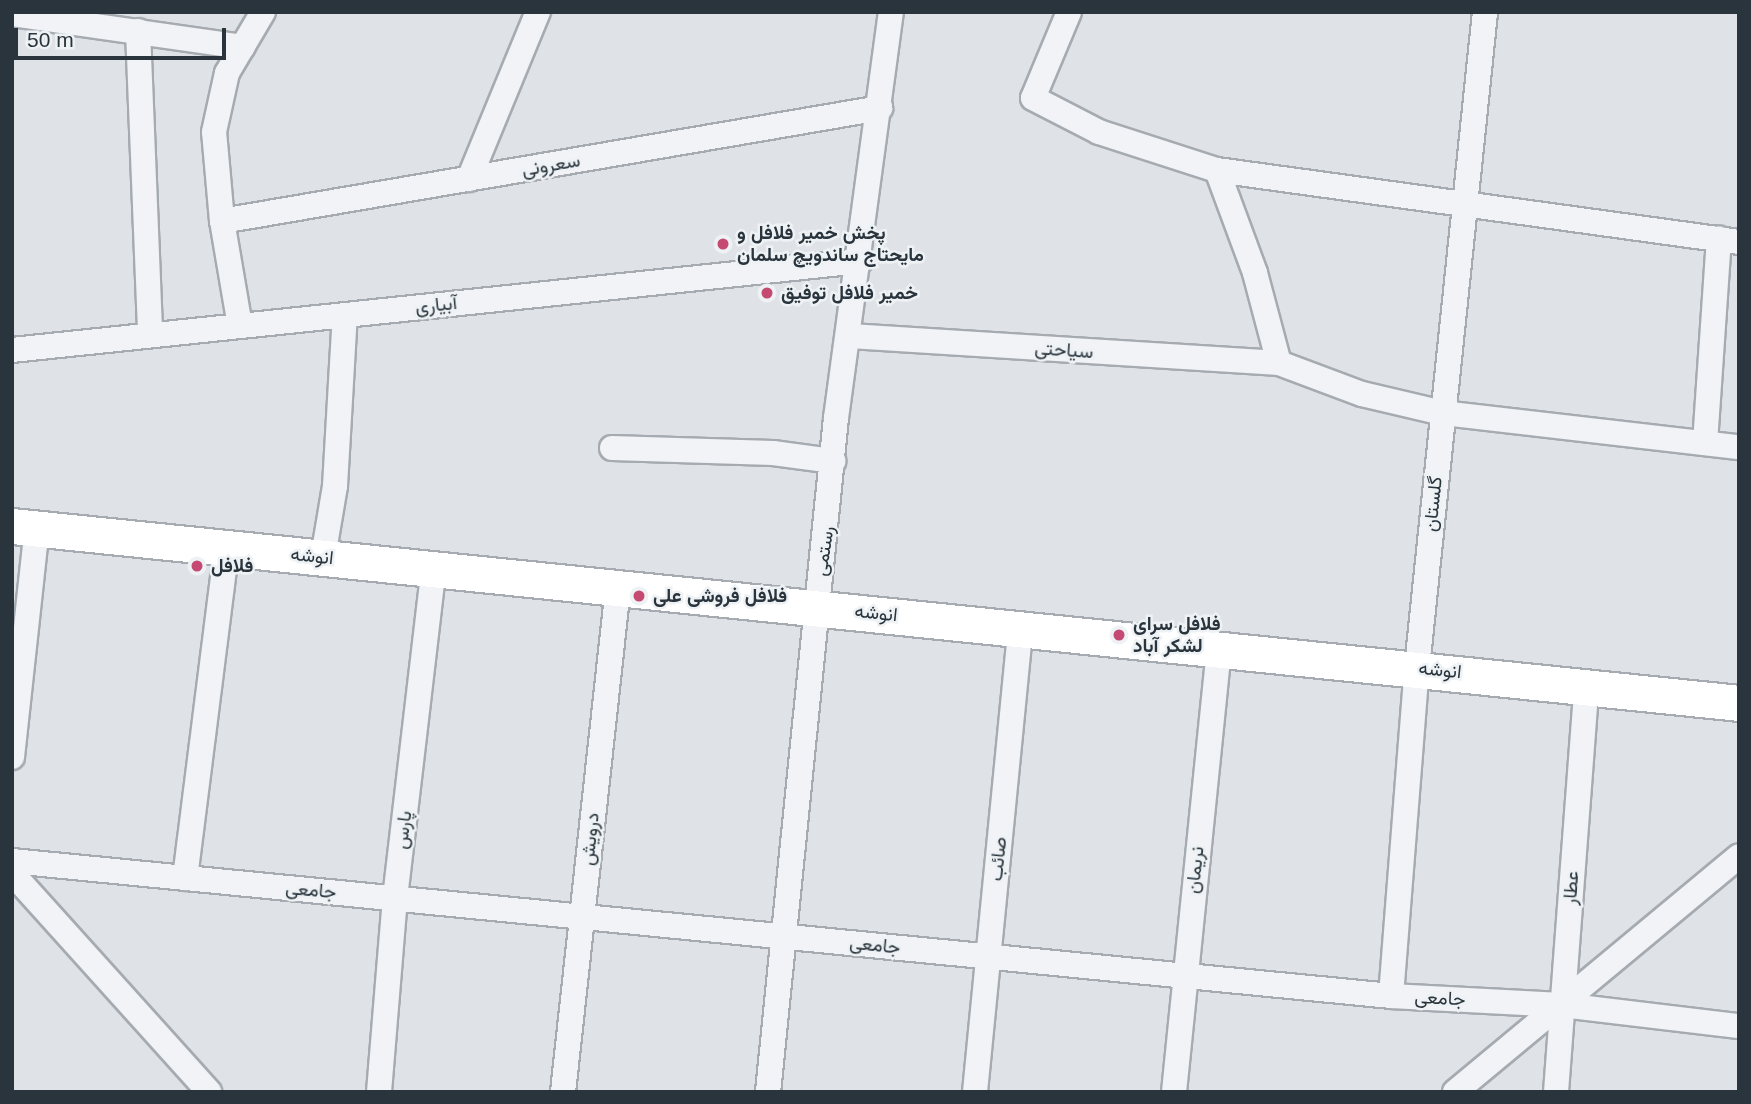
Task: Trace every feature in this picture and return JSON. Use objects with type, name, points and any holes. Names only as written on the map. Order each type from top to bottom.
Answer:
[{"type":"street","points":[[240,326],[222,221],[214,132],[227,73],[263,12]]},
{"type":"street","points":[[469,179],[538,12]]},
{"type":"street","name":"رستمی","points":[[768,1092],[815,607],[828,534],[833,461],[891,12]]},
{"type":"street","points":[[1069,12],[1033,97],[1100,132],[1217,170],[1729,240],[1705,443]]},
{"type":"street","name":"گلستان","points":[[1391,996],[1417,667],[1485,12]]},
{"type":"street","points":[[12,14],[243,47]]},
{"type":"street","points":[[138,32],[150,335]]},
{"type":"street","name":"سعرونی","points":[[222,221],[880,108]]},
{"type":"street","points":[[1217,170],[1255,274],[1279,363]]},
{"type":"street","name":"آبیاری","points":[[12,349],[860,261]]},
{"type":"street","points":[[323,557],[335,486],[345,315]]},
{"type":"street","name":"سیاحتی","points":[[850,336],[1279,363],[1362,394],[1443,413],[1739,447]]},
{"type":"street","points":[[612,448],[773,453],[833,461]]},
{"type":"street","points":[[12,757],[24,527]]},
{"type":"street","name":"انوشه","points":[[24,527],[1587,684],[1739,703]]},
{"type":"street","points":[[185,878],[227,547]]},
{"type":"street","name":"پارس","points":[[379,1092],[395,898],[434,568]]},
{"type":"street","name":"درویش","points":[[563,1092],[618,587]]},
{"type":"street","name":"صائب","points":[[975,1092],[1021,627]]},
{"type":"street","name":"نریمان","points":[[1174,1092],[1219,648]]},
{"type":"street","name":"عطار","points":[[1556,1092],[1587,684]]},
{"type":"street","points":[[1455,1092],[1739,856]]},
{"type":"street","name":"جامعی","points":[[12,862],[1391,996],[1562,1005],[1739,1026]]},
{"type":"street","points":[[12,873],[209,1092]]},
{"type":"place","name":"پخش خمیر فلافل و مایحتاج ساندویچ سلمان","points":[[723,244]]},
{"type":"place","name":"خمیر فلافل توفیق","points":[[767,293]]},
{"type":"place","name":"فلافل","points":[[197,566]]},
{"type":"place","name":"فلافل فروشی علی","points":[[639,596]]},
{"type":"place","name":"فلافل سرای لشکر آباد","points":[[1119,635]]}]
